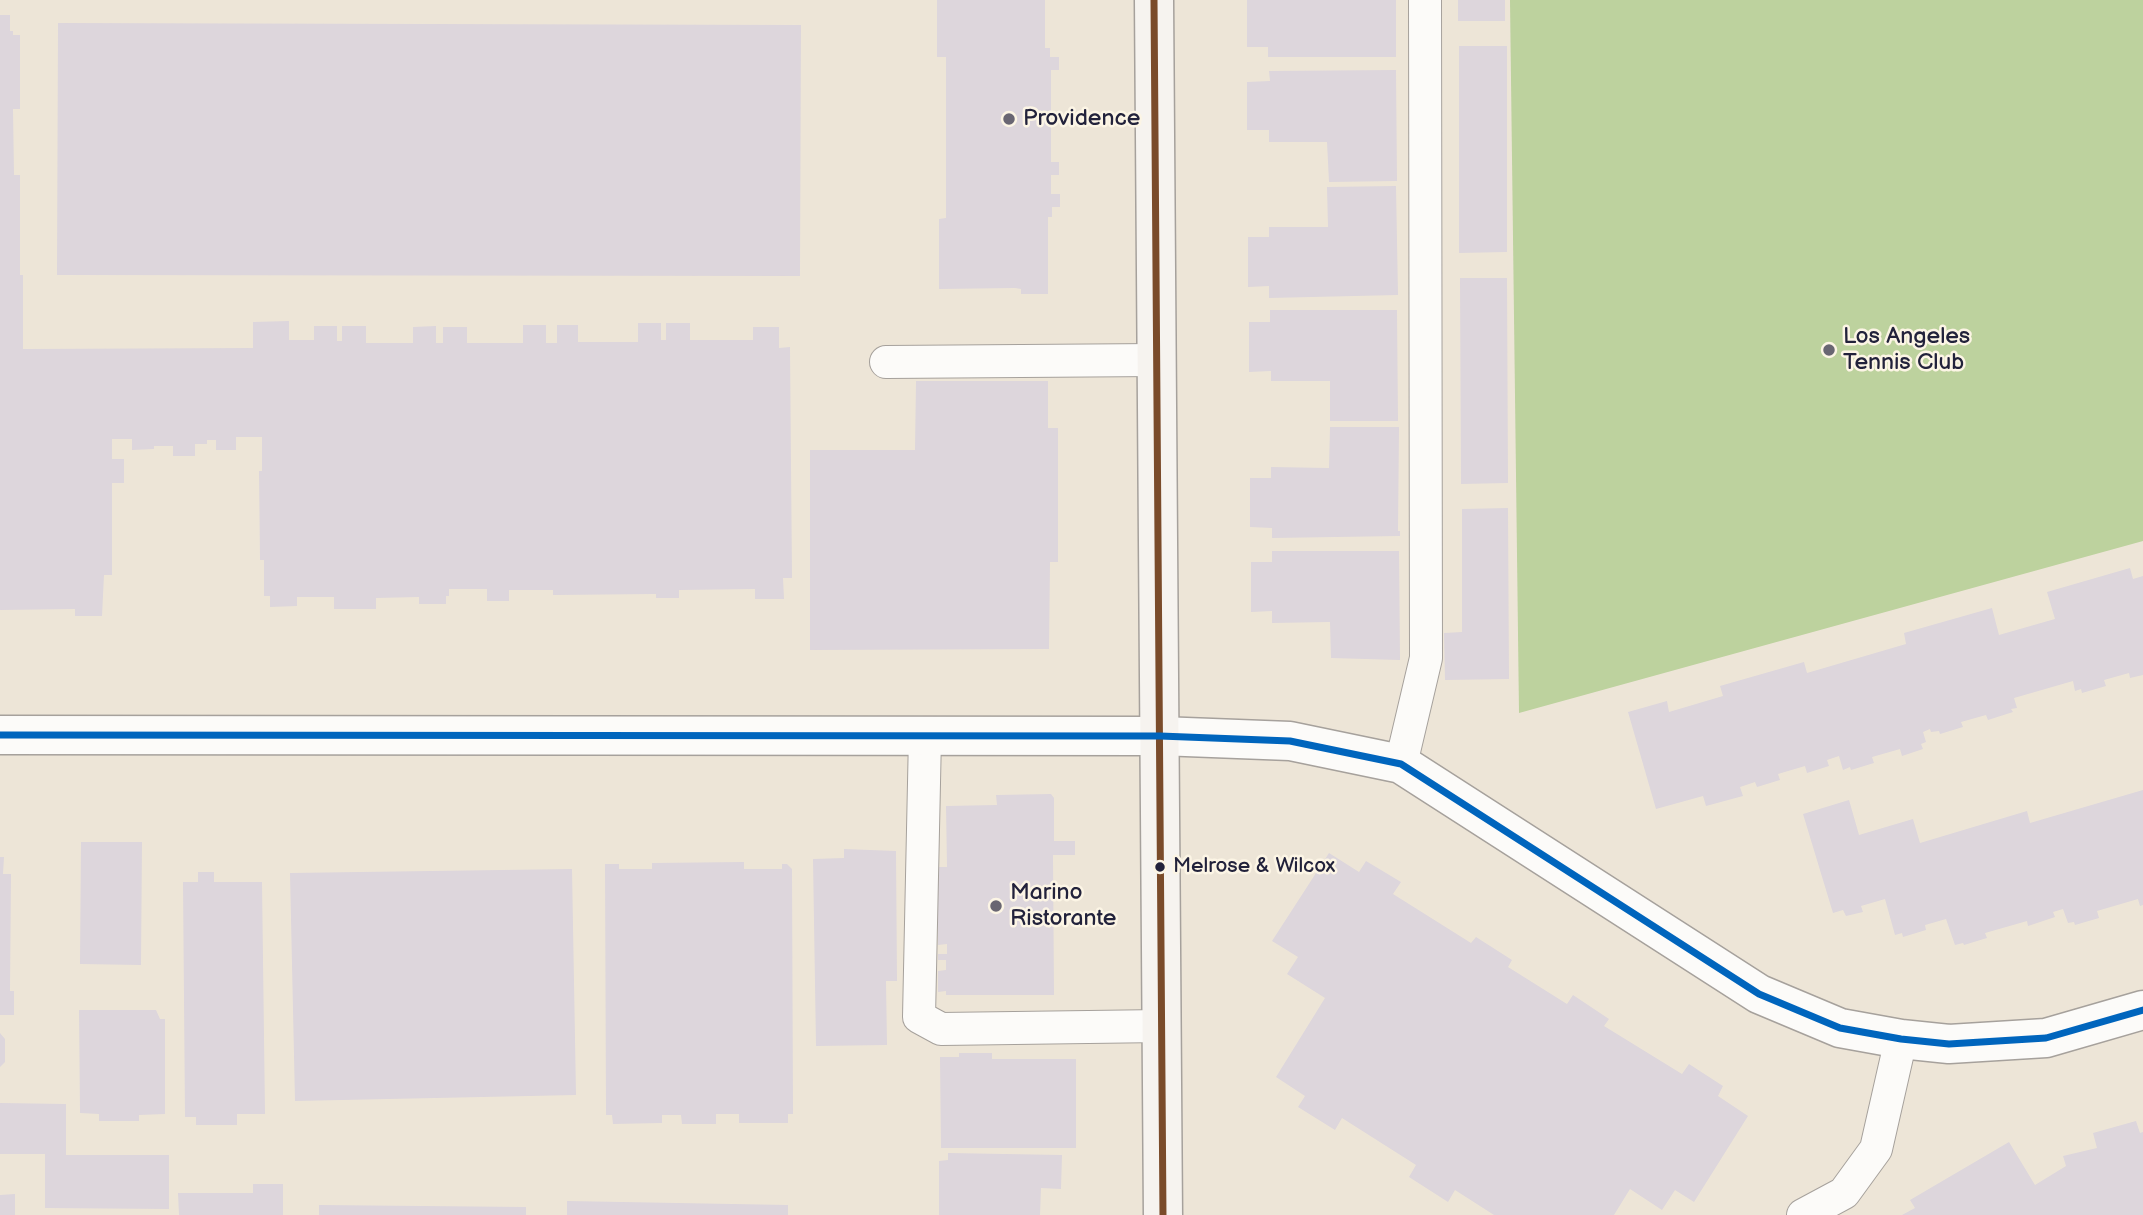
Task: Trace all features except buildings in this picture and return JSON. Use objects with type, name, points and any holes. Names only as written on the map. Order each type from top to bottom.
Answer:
[{"type":"main road","points":[[1154,0],[1163,1215]]},
{"type":"street","points":[[0,734],[1160,736],[1290,741],[1401,764],[1759,994],[1840,1028],[1901,1040],[1949,1044],[2046,1038],[2143,1010]]},
{"type":"lane","points":[[1401,764],[1426,658],[1425,0]]},
{"type":"lane","points":[[886,362],[1157,360]]},
{"type":"lane","points":[[925,736],[919,1017],[941,1029],[1162,1026]]},
{"type":"lane","points":[[1803,1215],[1844,1193],[1876,1149],[1901,1040]]},
{"type":"green space","name":"Los Angeles Tennis Club","points":[[1510,0],[2143,0],[2143,541],[1519,713]]},
{"type":"transit line","points":[[1154,0],[1163,1215]]},
{"type":"transit line","points":[[0,735],[1160,736],[1290,741],[1401,764],[1759,994],[1840,1028],[1949,1044],[2046,1038],[2143,1010]]},
{"type":"place","name":"Providence","points":[[1009,119]]},
{"type":"place","name":"Los Angeles Tennis Club","points":[[1829,350]]},
{"type":"place","name":"Melrose & Wilcox","points":[[1160,867]]},
{"type":"place","name":"Marino Ristorante","points":[[996,906]]}]
